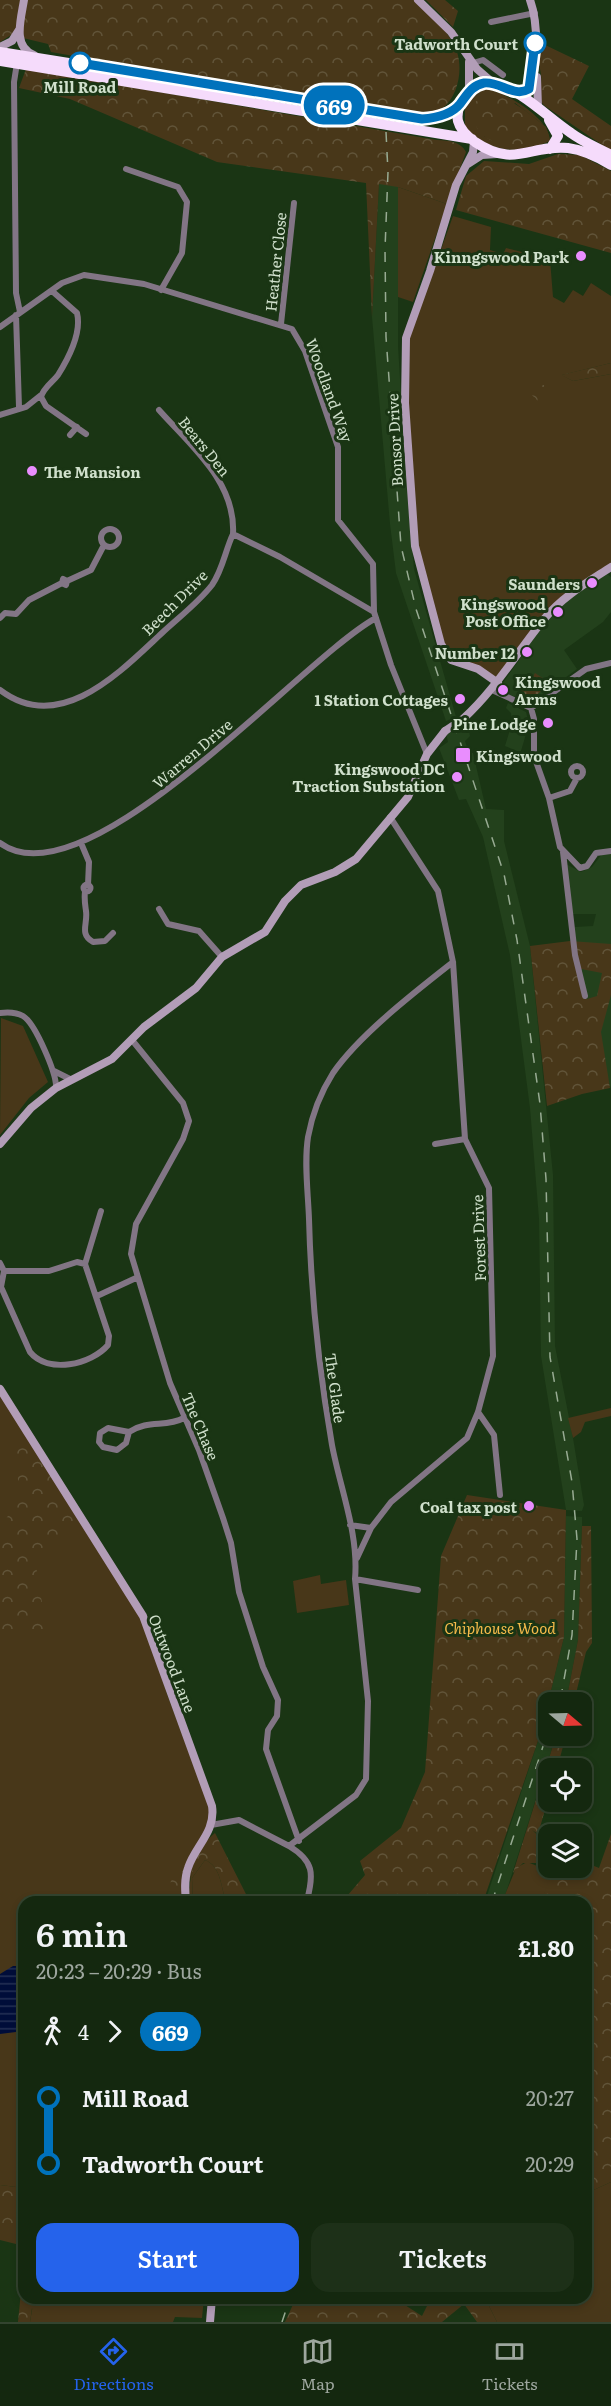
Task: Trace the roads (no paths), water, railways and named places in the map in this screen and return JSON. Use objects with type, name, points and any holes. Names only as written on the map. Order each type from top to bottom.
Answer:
[{"type":"highway","points":[[0,52],[406,118],[439,116],[460,105]]},
{"type":"highway","points":[[0,61],[17,62],[473,140],[506,155],[519,156],[567,148],[583,151],[611,165]]},
{"type":"highway","points":[[473,140],[459,124],[457,114],[460,105],[469,91],[477,85],[493,83],[512,91],[573,134],[611,156]]},
{"type":"highway","points":[[542,112],[558,136],[550,150]]},
{"type":"main road","points":[[24,0],[21,24],[23,48],[35,56]]},
{"type":"main road","points":[[418,0],[451,32],[473,63],[493,83]]},
{"type":"main road","points":[[512,91],[529,89],[534,68],[535,13],[530,0]]},
{"type":"main road","points":[[0,47],[12,41],[21,24]]},
{"type":"main road","points":[[465,51],[470,67],[469,91]]},
{"type":"main road","points":[[534,68],[537,77],[535,99],[542,112]]},
{"type":"main road","name":"Bonsor Drive","points":[[473,140],[473,152],[463,169],[406,338],[405,403],[412,512],[422,579],[444,651],[451,660],[478,669],[495,686]]},
{"type":"main road","points":[[463,169],[482,155],[506,155]]},
{"type":"main road","points":[[0,1144],[31,1108],[56,1088],[70,1078],[112,1059],[165,1010],[196,988],[222,957],[265,932],[285,901],[301,885],[347,866],[408,797],[427,754],[445,731],[463,720],[495,686],[546,617],[580,585],[611,567]]},
{"type":"main road","name":"Outwood Lane","points":[[0,1389],[143,1616],[212,1806],[211,1825]]},
{"type":"main road","points":[[186,1896],[188,1869],[211,1825]]},
{"type":"main road","points":[[210,2322],[212,2304]]},
{"type":"street","points":[[491,22],[535,13]]},
{"type":"street","points":[[473,63],[483,60],[503,75]]},
{"type":"street","points":[[17,62],[14,82],[20,407]]},
{"type":"street","points":[[126,169],[178,187],[188,202],[182,253],[161,290]]},
{"type":"street","name":"Heather Close","points":[[281,324],[294,203]]},
{"type":"street","name":"Woodland Way","points":[[0,327],[68,279],[84,274],[126,279],[292,329],[300,340],[334,433],[340,461],[336,515],[346,532],[373,564],[375,615],[391,665],[427,754]]},
{"type":"street","points":[[0,415],[26,406],[41,395],[57,376],[78,328],[77,313],[52,291]]},
{"type":"street","points":[[41,395],[46,406],[86,434]]},
{"type":"street","name":"Bears Den","points":[[159,410],[204,460],[224,490],[232,514],[233,534]]},
{"type":"street","points":[[70,435],[77,427]]},
{"type":"street","points":[[233,534],[280,557],[375,615]]},
{"type":"street","name":"Beech Drive","points":[[0,690],[15,699],[44,705],[66,702],[101,688],[207,591],[224,561],[233,534]]},
{"type":"street","points":[[0,618],[4,613],[16,614],[29,600],[91,570],[104,545]]},
{"type":"street","name":"Warren Drive","points":[[0,843],[20,852],[36,853],[81,843],[106,832],[141,810],[324,660],[353,632],[375,615]]},
{"type":"street","points":[[531,708],[586,669],[611,663]]},
{"type":"street","points":[[495,686],[531,708],[534,718],[534,756],[549,798],[563,852],[575,955],[585,996]]},
{"type":"street","points":[[549,798],[570,791],[577,778]]},
{"type":"street","name":"Forest Drive","points":[[357,1558],[371,1528],[391,1502],[467,1438],[478,1412],[493,1356],[489,1188],[465,1138],[453,962],[438,891],[390,817]]},
{"type":"street","points":[[81,843],[89,862],[86,915],[83,928],[87,937],[93,942],[101,942],[113,933]]},
{"type":"street","points":[[563,852],[580,868],[587,866],[596,853],[611,850]]},
{"type":"street","points":[[159,909],[168,924],[199,931],[222,957]]},
{"type":"street","name":"The Glade","points":[[289,1846],[299,1841],[356,1795],[366,1779],[368,1701],[355,1579],[357,1558],[322,1384],[310,1251],[308,1138],[316,1106],[333,1073],[363,1040],[453,962]]},
{"type":"street","points":[[0,1013],[15,1013],[28,1020],[53,1071],[56,1088]]},
{"type":"street","name":"The Chase","points":[[132,1040],[183,1102],[189,1121],[183,1139],[133,1230],[131,1254],[136,1278],[170,1383],[200,1450],[223,1518],[231,1543],[239,1592],[263,1667],[278,1700],[277,1716],[268,1730],[266,1749],[299,1841]]},
{"type":"street","points":[[53,1071],[70,1078]]},
{"type":"street","points":[[435,1144],[465,1138]]},
{"type":"street","points":[[0,1263],[4,1271],[1,1283],[3,1292],[30,1352],[46,1365],[69,1363],[102,1351],[108,1345],[109,1336],[85,1264],[101,1211]]},
{"type":"street","points":[[4,1271],[49,1271],[77,1262],[85,1264]]},
{"type":"street","points":[[97,1296],[136,1278]]},
{"type":"street","points":[[478,1412],[494,1435],[500,1495]]},
{"type":"street","points":[[129,1432],[126,1443],[121,1448],[106,1449],[99,1442],[100,1433],[108,1428],[129,1432],[147,1423],[167,1424],[184,1418]]},
{"type":"street","points":[[350,1525],[371,1528]]},
{"type":"street","points":[[355,1579],[418,1590]]},
{"type":"street","points":[[211,1825],[239,1820],[301,1853],[309,1866],[312,1878],[308,1896]]},
{"type":"water","points":[[13,1966],[18,1966],[18,2032],[0,2034],[0,1974]]},
{"type":"railway","points":[[386,132],[388,172],[385,249],[386,337],[401,546],[416,609],[504,874],[517,940],[540,1104],[546,1179],[550,1357],[572,1482],[577,1539],[572,1635],[562,1692]]},
{"type":"railway","points":[[494,1896],[543,1746]]},
{"type":"railway","points":[[282,2322],[288,2304]]},
{"type":"place","name":"Tadworth Court","points":[[535,43]]},
{"type":"place","name":"Mill Road","points":[[80,63]]},
{"type":"place","name":"Kinngswood Park","points":[[581,256]]},
{"type":"place","name":"The Mansion","points":[[32,471]]},
{"type":"place","name":"Saunders","points":[[592,583]]},
{"type":"place","name":"Kingswood Post Office","points":[[558,612]]},
{"type":"place","name":"Number 12","points":[[527,652]]},
{"type":"place","name":"Kingswood Arms","points":[[503,690]]},
{"type":"place","name":"1 Station Cottages","points":[[460,699]]},
{"type":"place","name":"Pine Lodge","points":[[548,723]]},
{"type":"place","name":"Kingswood","points":[[463,755]]},
{"type":"place","name":"Kingswood DC Traction Substation","points":[[457,777]]},
{"type":"place","name":"Coal tax post","points":[[529,1506]]},
{"type":"park label","name":"Chiphouse Wood","points":[[500,1627]]}]
